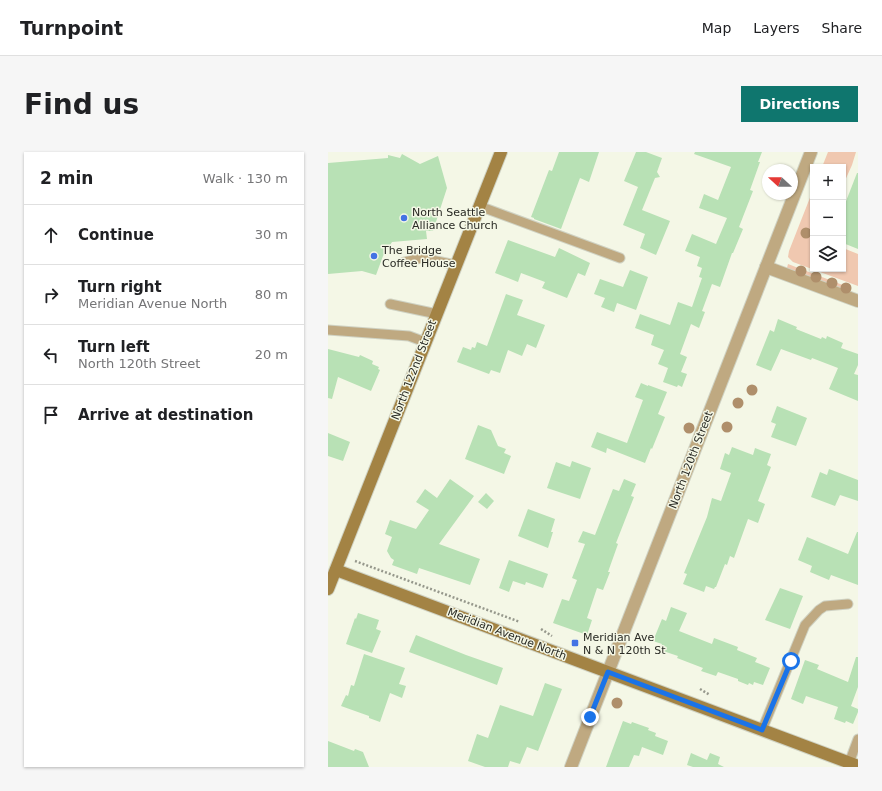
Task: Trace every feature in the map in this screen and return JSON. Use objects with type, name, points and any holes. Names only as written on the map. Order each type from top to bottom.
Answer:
[{"type":"street","name":"North 122nd Street","points":[[328,589],[500,152]]},
{"type":"street","name":"North 120th Street","points":[[571,767],[811,152]]},
{"type":"street","points":[[766,267],[858,301]]},
{"type":"street","name":"Meridian Avenue North","points":[[336,570],[854,764]]},
{"type":"lane","points":[[479,206],[620,258]]},
{"type":"lane","points":[[404,262],[422,258],[456,265]]},
{"type":"lane","points":[[390,304],[437,314]]},
{"type":"lane","points":[[328,330],[409,336],[425,342]]},
{"type":"lane","points":[[762,730],[805,625],[819,610],[825,606],[848,604]]},
{"type":"lane","points":[[854,764],[858,740]]},
{"type":"path","points":[[355,561],[520,622]]},
{"type":"shaded area","points":[[828,152],[856,152],[846,178],[846,164],[823,164]]},
{"type":"shaded area","points":[[810,198],[810,268],[793,262],[788,257]]},
{"type":"shaded area","points":[[846,249],[858,254],[858,286],[820,272],[846,272]]},
{"type":"shaded area","points":[[788,264],[848,287],[852,292],[787,268]]},
{"type":"building","points":[[559,152],[599,152],[589,182],[580,178],[561,229],[531,217],[549,170],[552,171]]},
{"type":"building","points":[[636,152],[646,152],[662,158],[657,172],[660,177],[655,178],[642,210],[670,221],[656,255],[640,248],[645,234],[623,225],[638,187],[624,181]]},
{"type":"building","points":[[695,152],[762,152],[750,190],[753,191],[739,227],[743,229],[732,253],[720,287],[712,284],[702,311],[705,312],[699,328],[691,324],[680,354],[687,357],[681,372],[687,374],[682,387],[678,385],[677,387],[663,382],[668,368],[658,364],[664,350],[651,345],[654,335],[635,328],[640,314],[670,325],[678,302],[692,307],[702,278],[699,277],[702,268],[697,266],[700,257],[685,251],[692,234],[716,244],[727,218],[699,208],[704,194],[718,200],[731,167],[694,154]]},
{"type":"building","name":"North Seattle Alliance Church","points":[[402,154],[420,164],[438,156],[447,188],[433,231],[426,231],[427,239],[392,242],[383,256],[376,275],[362,271],[328,274],[328,163],[388,158],[388,155],[400,158]]},
{"type":"building","points":[[858,173],[858,249],[846,244],[846,201]]},
{"type":"building","points":[[508,240],[555,257],[559,248],[590,263],[585,276],[578,273],[567,298],[542,288],[545,282],[521,273],[518,282],[495,273]]},
{"type":"building","points":[[630,270],[648,277],[636,310],[617,303],[614,312],[601,307],[605,298],[594,294],[600,279],[623,287]]},
{"type":"building","points":[[506,294],[523,300],[517,315],[545,325],[536,348],[527,344],[522,356],[508,350],[500,373],[491,370],[489,374],[457,362],[463,347],[471,350],[472,347],[475,348],[477,342],[487,346]]},
{"type":"building","points":[[778,319],[797,327],[796,329],[821,339],[822,337],[826,339],[827,336],[843,343],[841,348],[858,354],[858,365],[854,374],[858,375],[858,401],[829,389],[838,368],[812,358],[811,360],[781,349],[771,371],[756,365],[770,330],[774,332]]},
{"type":"building","points":[[328,349],[359,357],[360,355],[373,361],[372,364],[379,367],[378,369],[380,370],[371,391],[338,377],[332,399],[328,398]]},
{"type":"building","points":[[641,383],[667,392],[658,414],[665,417],[645,463],[607,448],[606,453],[591,447],[597,432],[627,443],[643,400],[635,397]]},
{"type":"building","points":[[777,406],[807,418],[796,446],[771,437],[776,424],[771,422]]},
{"type":"building","points":[[478,425],[491,430],[498,446],[506,449],[504,453],[511,456],[504,474],[465,459]]},
{"type":"building","points":[[328,433],[350,442],[343,461],[328,456]]},
{"type":"building","points":[[732,447],[753,455],[755,448],[771,454],[767,465],[771,467],[758,501],[765,504],[758,523],[748,519],[734,558],[730,556],[727,565],[725,564],[716,587],[714,589],[706,586],[704,592],[683,584],[687,574],[684,573],[707,517],[712,498],[721,501],[731,473],[720,469],[725,453],[729,455]]},
{"type":"building","points":[[572,461],[591,468],[580,499],[547,488],[556,462],[570,467]]},
{"type":"building","points":[[829,469],[858,480],[858,501],[840,495],[835,506],[811,497],[820,472],[827,475]]},
{"type":"building","points":[[450,479],[474,496],[439,544],[480,559],[470,585],[419,568],[417,574],[392,565],[394,560],[387,551],[392,537],[385,534],[390,520],[416,529],[429,510],[416,502],[425,489],[437,498]]},
{"type":"building","points":[[624,479],[636,484],[631,496],[634,497],[616,543],[618,544],[603,590],[597,588],[587,618],[592,620],[587,635],[553,623],[562,599],[569,601],[577,580],[572,578],[585,544],[578,542],[583,531],[595,535],[613,489],[619,491]]},
{"type":"building","points":[[486,493],[494,501],[487,509],[478,502]]},
{"type":"building","points":[[528,509],[555,519],[548,548],[518,536]]},
{"type":"building","points":[[857,532],[858,585],[831,575],[829,580],[810,572],[812,566],[798,560],[807,537],[848,554]]},
{"type":"building","points":[[509,560],[548,574],[543,588],[526,582],[525,585],[513,581],[509,592],[499,588]]},
{"type":"building","points":[[780,588],[803,596],[790,629],[765,620]]},
{"type":"building","points":[[671,607],[687,613],[679,631],[712,644],[714,638],[738,647],[737,650],[757,658],[755,662],[770,668],[763,685],[754,682],[753,685],[749,683],[748,685],[738,681],[738,679],[718,672],[716,676],[701,671],[703,668],[677,658],[678,656],[660,650],[662,644],[653,641],[662,619],[666,621]]},
{"type":"building","points":[[358,613],[379,620],[376,629],[381,631],[372,653],[346,644]]},
{"type":"building","points":[[416,635],[503,668],[497,685],[409,652]]},
{"type":"building","points":[[364,654],[405,668],[399,684],[406,686],[402,698],[390,693],[380,722],[369,718],[369,716],[341,706],[346,695],[348,696],[351,685],[354,686]]},
{"type":"building","points":[[856,657],[858,657],[858,687],[851,706],[858,709],[858,712],[853,724],[834,719],[838,707],[806,696],[803,704],[791,699],[805,660],[819,665],[817,669],[848,682]]},
{"type":"building","points":[[545,683],[562,689],[538,751],[527,747],[520,764],[510,761],[508,767],[485,767],[468,761],[477,734],[488,738],[500,705],[533,716]]},
{"type":"building","points":[[623,721],[631,724],[632,722],[649,728],[648,730],[656,733],[655,736],[668,741],[663,755],[642,747],[639,756],[634,755],[629,767],[606,767]]},
{"type":"building","points":[[328,741],[354,751],[355,749],[363,752],[369,767],[328,767]]},
{"type":"building","points":[[691,753],[707,760],[710,753],[720,757],[718,764],[724,767],[693,767],[687,765]]},
{"type":"place","name":"North Seattle Alliance Church","points":[[404,218]]},
{"type":"place","name":"The Bridge Coffee House","points":[[374,256]]},
{"type":"place","name":"Meridian Ave N & N 120th St","points":[[575,643]]},
{"type":"route","points":[[590,717],[608,672],[762,730],[791,661]]}]
